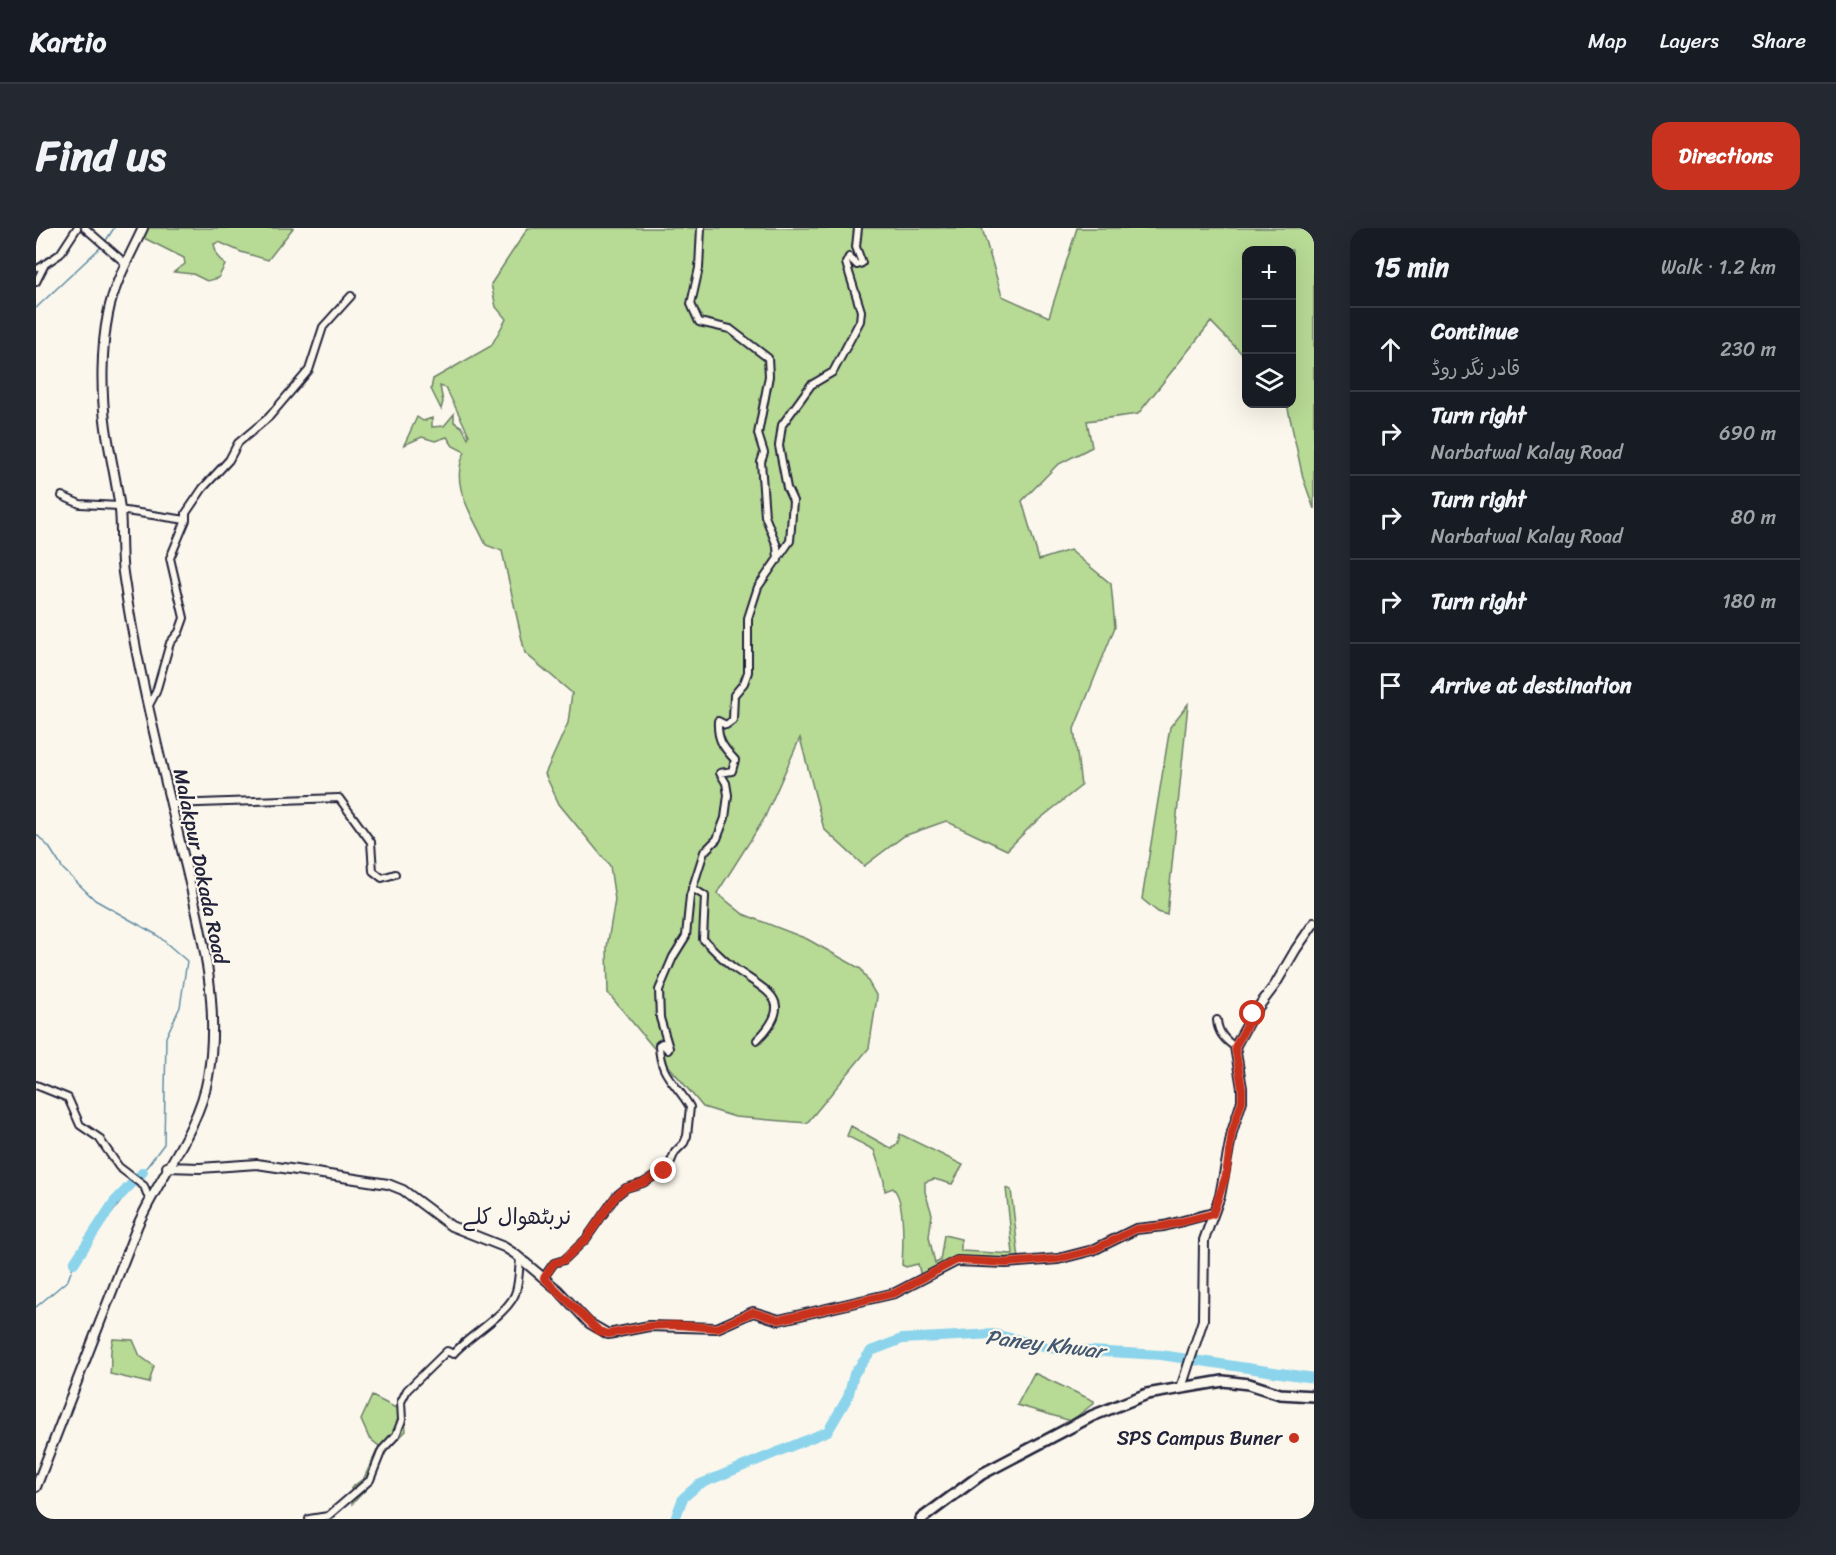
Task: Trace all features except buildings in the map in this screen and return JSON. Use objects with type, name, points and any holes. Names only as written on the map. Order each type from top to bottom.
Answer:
[{"type":"main road","points":[[921,1519],[982,1474],[1083,1421],[1147,1394],[1223,1381],[1249,1384],[1280,1394],[1314,1396]]},
{"type":"street","points":[[36,269],[60,254],[77,228]]},
{"type":"street","points":[[85,228],[125,263]]},
{"type":"street","name":"Malakpur Dokada Road","points":[[36,1487],[112,1286],[149,1199],[183,1142],[203,1097],[208,1077],[214,1020],[194,897],[148,707],[122,568],[119,508],[105,425],[104,369],[108,315],[125,263],[143,228]]},
{"type":"street","points":[[701,228],[699,268],[691,304],[693,312],[699,322],[730,329],[768,358],[769,376],[758,434],[764,453],[761,462],[765,516],[777,546],[778,560]]},
{"type":"street","points":[[544,1278],[554,1263],[564,1260],[586,1239],[616,1196],[626,1188],[643,1183],[664,1171],[675,1152],[684,1143],[690,1107],[662,1071],[659,1045],[662,1043],[668,1050],[669,1048],[660,1018],[658,997],[673,957],[688,930],[692,888],[704,852],[717,839],[728,806],[726,783],[720,773],[732,771],[735,760],[724,749],[718,738],[718,721],[726,725],[733,720],[734,695],[744,683],[750,664],[747,631],[750,610],[764,574],[778,560],[790,541],[793,501],[786,482],[779,446],[782,425],[812,386],[832,372],[860,321],[861,311],[846,263],[849,256],[858,266],[862,263],[856,247],[858,228]]},
{"type":"street","points":[[36,282],[45,264]]},
{"type":"street","points":[[148,707],[156,692],[170,644],[179,632],[184,618],[170,558],[186,520],[186,513],[203,488],[229,460],[238,443],[269,417],[309,370],[323,327],[351,296]]},
{"type":"street","points":[[62,496],[80,504],[119,508],[186,520]]},
{"type":"street","points":[[171,804],[339,798],[371,842],[373,871],[382,878],[395,874]]},
{"type":"street","points":[[692,888],[705,896],[703,939],[736,970],[765,990],[777,1004],[776,1018],[757,1040]]},
{"type":"street","points":[[1181,1388],[1197,1342],[1204,1302],[1204,1240],[1223,1185],[1232,1132],[1242,1101],[1235,1047],[1253,1014],[1275,985],[1314,923]]},
{"type":"street","points":[[1217,1020],[1218,1029],[1225,1040],[1235,1047]]},
{"type":"street","points":[[36,1085],[68,1098],[80,1125],[99,1138],[119,1167],[144,1186],[149,1199]]},
{"type":"street","points":[[167,1167],[200,1168],[257,1164],[388,1184],[403,1190],[451,1226],[504,1247],[544,1278],[589,1323],[608,1334],[650,1326],[717,1328],[748,1313],[761,1312],[779,1320],[895,1293],[957,1260],[1006,1263],[1058,1259],[1093,1250],[1136,1229],[1164,1226],[1213,1214]]},
{"type":"street","points":[[144,1186],[158,1182]]},
{"type":"street","points":[[309,1519],[328,1516],[370,1480],[382,1449],[396,1435],[402,1420],[401,1402],[407,1390],[447,1351],[453,1354],[492,1318],[507,1309],[516,1293],[520,1258]]},
{"type":"green space","points":[[144,228],[293,228],[268,260],[241,252],[219,242],[214,244],[217,256],[225,265],[218,278],[207,281],[193,274],[174,272],[185,264],[184,258],[142,237]]},
{"type":"green space","points":[[528,228],[982,228],[1002,296],[1049,317],[1077,228],[1314,228],[1314,509],[1303,478],[1288,408],[1296,408],[1296,246],[1242,246],[1242,354],[1211,322],[1138,414],[1087,421],[1092,447],[1057,465],[1022,501],[1039,560],[1070,550],[1111,584],[1115,627],[1074,729],[1081,786],[1031,826],[1007,850],[946,821],[904,836],[864,866],[824,829],[800,738],[764,819],[717,893],[743,914],[807,939],[861,969],[877,997],[869,1048],[807,1123],[735,1117],[703,1107],[608,993],[607,947],[615,900],[610,866],[559,804],[545,774],[568,723],[572,693],[525,653],[502,551],[486,545],[464,500],[459,476],[460,464],[465,452],[453,446],[447,437],[435,441],[422,437],[404,445],[417,417],[423,421],[432,418],[432,427],[444,426],[454,414],[454,422],[462,427],[468,438],[469,435],[446,388],[440,386],[443,402],[441,409],[431,389],[433,379],[491,346],[506,319],[496,307],[491,284]]},
{"type":"green space","points":[[1188,704],[1167,915],[1158,912],[1142,899],[1170,727]]},
{"type":"green space","points":[[851,1126],[892,1149],[898,1143],[900,1134],[963,1165],[952,1184],[934,1179],[925,1182],[925,1192],[932,1214],[929,1237],[935,1263],[940,1261],[944,1235],[961,1239],[961,1251],[1013,1254],[1006,1188],[1011,1190],[1019,1259],[963,1257],[921,1277],[918,1264],[906,1267],[902,1265],[903,1225],[897,1194],[893,1188],[885,1191],[874,1150],[847,1136]]},
{"type":"green space","points":[[113,1339],[133,1340],[140,1356],[154,1366],[149,1383],[110,1374]]},
{"type":"green space","points":[[1034,1373],[1094,1403],[1071,1421],[1017,1405]]},
{"type":"green space","points":[[372,1396],[404,1412],[406,1431],[386,1451],[372,1483],[352,1504],[351,1488],[364,1478],[379,1446],[369,1438],[361,1420]]},
{"type":"waterway","points":[[105,242],[114,228]]},
{"type":"waterway","points":[[36,308],[102,246]]},
{"type":"waterway","points":[[36,834],[49,847],[63,869],[95,900],[157,935],[187,961],[180,1007],[166,1037],[164,1144],[137,1180]]},
{"type":"waterway","points":[[74,1263],[114,1202],[143,1172]]},
{"type":"waterway","points":[[36,1307],[68,1280],[74,1263],[131,1188]]},
{"type":"waterway","name":"Paney Khwar","points":[[675,1519],[683,1498],[698,1485],[828,1431],[848,1397],[854,1374],[871,1351],[902,1339],[994,1334],[1055,1349],[1161,1355],[1314,1378]]},
{"type":"place","name":"SPS Campus Buner","points":[[1294,1438]]},
{"type":"district","name":"نربٹھوال کلے","points":[[517,1216]]},
{"type":"route","points":[[664,1171],[643,1183],[626,1188],[616,1196],[586,1239],[564,1260],[554,1263],[544,1278],[599,1331],[608,1334],[650,1326],[676,1325],[717,1328],[753,1312],[761,1312],[774,1320],[779,1320],[895,1293],[957,1260],[1006,1263],[1073,1256],[1093,1250],[1123,1233],[1136,1229],[1164,1226],[1205,1214],[1213,1214],[1226,1175],[1232,1132],[1242,1101],[1235,1047],[1253,1014]]}]
